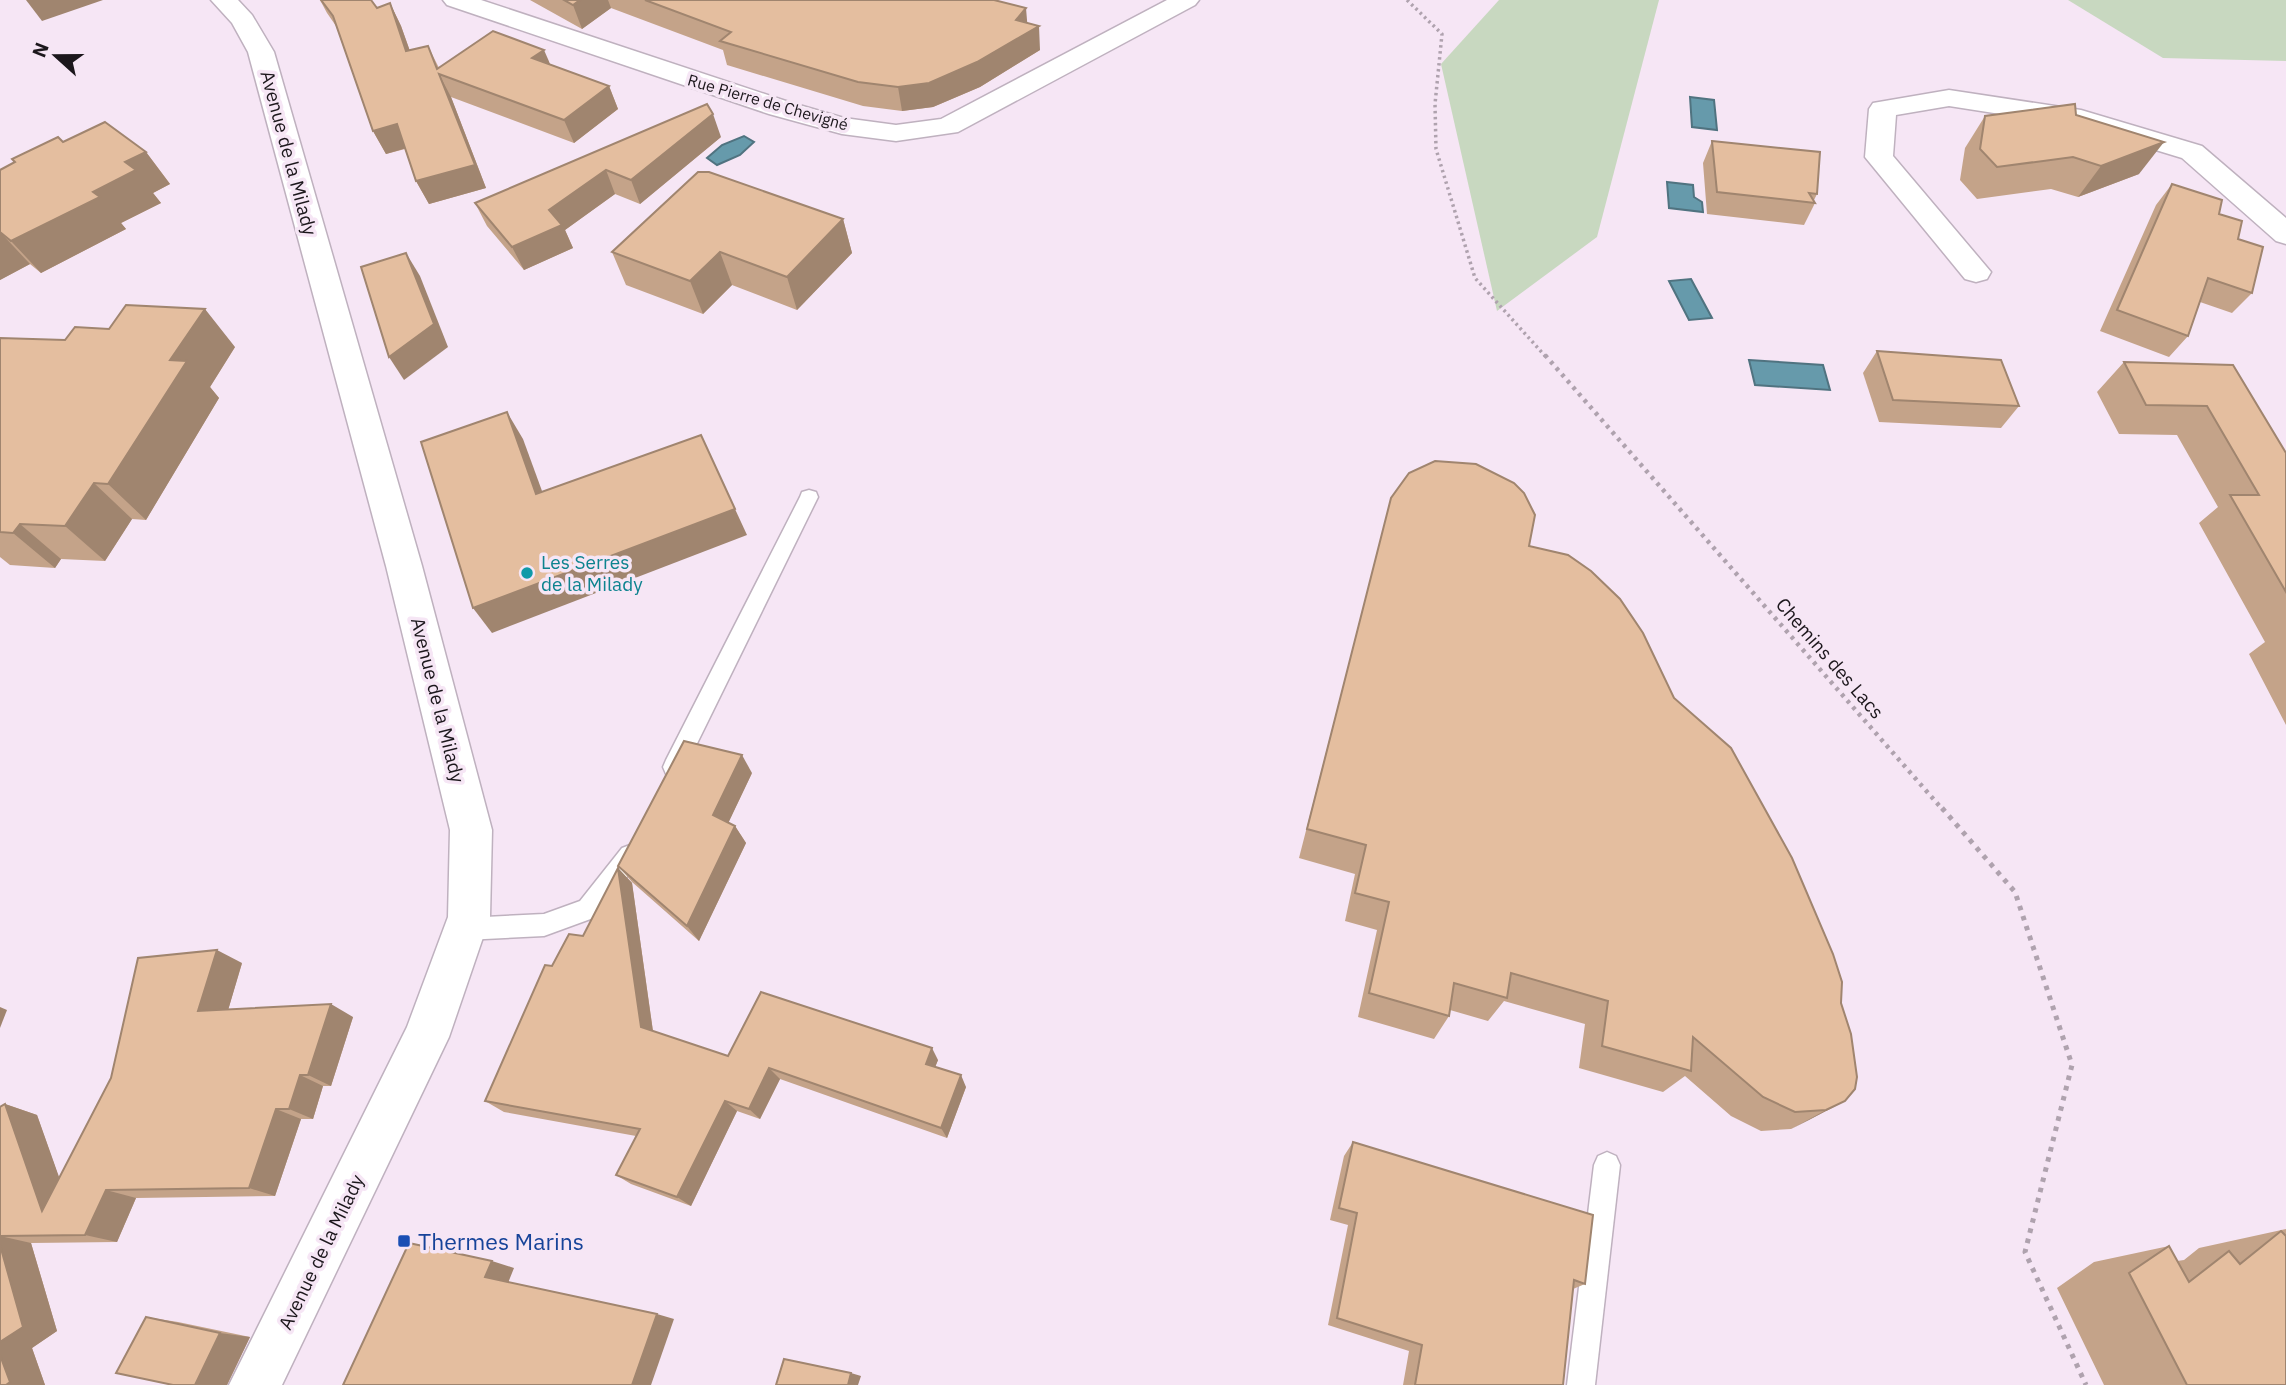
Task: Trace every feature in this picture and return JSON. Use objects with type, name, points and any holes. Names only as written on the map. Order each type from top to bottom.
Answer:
[{"type":"street","name":"Avenue de la Milady","points":[[224,0],[243,20],[261,52],[404,566],[471,830],[470,906],[466,929],[426,1037],[256,1385]]},
{"type":"street","name":"Rue Pierre de Chevigné","points":[[456,0],[506,19],[779,108],[842,126],[896,133],[948,126],[1174,6]]},
{"type":"street","points":[[506,19],[542,0]]},
{"type":"street","points":[[1130,3],[1174,6]]},
{"type":"street","points":[[1976,272],[1879,157],[1883,108],[1950,98],[2081,118],[2192,152],[2286,234]]},
{"type":"lane","points":[[667,781],[809,497]]},
{"type":"lane","points":[[466,929],[544,925],[588,909],[630,856],[642,831]]},
{"type":"lane","points":[[1581,1385],[1607,1165]]},
{"type":"path","name":"Chemins des Lacs","points":[[1407,0],[1442,34],[1435,104],[1437,149],[1475,278],[1640,461],[2015,892],[2072,1065],[2025,1252],[2086,1385]]},
{"type":"green space","points":[[1499,0],[1659,0],[1597,237],[1497,311],[1441,64]]},
{"type":"green space","points":[[2068,0],[2286,0],[2286,61],[2163,58]]},
{"type":"water","points":[[1690,97],[1714,100],[1717,130],[1692,127]]},
{"type":"water","points":[[744,136],[754,142],[740,155],[717,165],[707,158],[722,145]]},
{"type":"water","points":[[1667,182],[1693,185],[1694,197],[1702,202],[1703,212],[1669,208]]},
{"type":"water","points":[[1691,279],[1712,318],[1689,320],[1669,281]]},
{"type":"water","points":[[1749,360],[1823,365],[1830,390],[1755,385]]},
{"type":"building","points":[[321,0],[371,0],[377,8],[390,3],[406,51],[428,46],[437,69],[493,31],[544,50],[532,58],[609,86],[564,120],[439,74],[475,165],[416,181],[397,124],[373,131],[333,16]]},
{"type":"building","points":[[564,0],[580,0],[573,5]]},
{"type":"building","points":[[645,0],[994,0],[1026,8],[1016,20],[1039,26],[977,62],[929,83],[898,87],[858,82],[720,41],[731,32]]},
{"type":"building","points":[[707,104],[713,114],[631,180],[606,170],[549,210],[562,225],[512,247],[475,203]]},
{"type":"building","points":[[2075,104],[2076,115],[2164,142],[2101,166],[2073,157],[1997,167],[1980,149],[1985,116]]},
{"type":"building","points":[[105,122],[146,152],[125,162],[136,170],[93,192],[100,197],[11,241],[0,232],[0,170],[15,162],[12,159],[58,137],[63,142]]},
{"type":"building","points":[[1712,141],[1820,152],[1817,194],[1809,193],[1815,203],[1717,192]]},
{"type":"building","points":[[698,172],[709,172],[843,219],[787,277],[720,252],[690,281],[612,252]]},
{"type":"building","points":[[2172,184],[2222,200],[2219,214],[2242,221],[2238,239],[2263,247],[2252,293],[2208,278],[2188,336],[2117,310]]},
{"type":"building","points":[[406,253],[434,324],[389,357],[361,267]]},
{"type":"building","points":[[126,305],[205,309],[170,360],[187,361],[108,484],[94,483],[65,526],[20,524],[13,533],[0,532],[0,338],[65,340],[75,327],[109,329]]},
{"type":"building","points":[[1877,351],[2001,360],[2019,406],[1893,400]]},
{"type":"building","points":[[2124,362],[2233,365],[2286,453],[2286,592],[2230,495],[2259,495],[2207,406],[2146,405]]},
{"type":"building","points":[[507,412],[536,494],[701,435],[735,509],[473,608],[421,442]]},
{"type":"building","points":[[1435,461],[1476,464],[1514,483],[1524,493],[1535,515],[1529,546],[1568,555],[1591,571],[1620,599],[1643,633],[1674,698],[1731,748],[1792,858],[1833,954],[1842,982],[1841,1003],[1851,1034],[1857,1077],[1855,1089],[1845,1101],[1826,1110],[1795,1112],[1763,1097],[1693,1037],[1691,1071],[1602,1046],[1608,1001],[1511,973],[1507,998],[1454,983],[1449,1016],[1369,993],[1389,902],[1355,893],[1366,845],[1307,829],[1391,498],[1409,473]]},
{"type":"building","points":[[684,741],[742,755],[713,815],[735,826],[687,926],[618,866]]},
{"type":"building","points":[[618,868],[641,1027],[728,1056],[761,992],[932,1048],[926,1064],[961,1075],[941,1128],[769,1068],[749,1109],[725,1101],[677,1197],[616,1175],[640,1129],[485,1101],[545,965],[552,966],[569,934],[583,936]]},
{"type":"building","points":[[217,950],[198,1011],[331,1004],[308,1075],[300,1075],[289,1109],[276,1109],[249,1188],[106,1190],[85,1235],[0,1236],[0,1107],[5,1104],[42,1211],[111,1078],[138,958]]},
{"type":"building","points":[[1353,1142],[1593,1215],[1585,1284],[1574,1280],[1563,1385],[1415,1385],[1422,1345],[1337,1318],[1357,1213],[1339,1208]]},
{"type":"building","points":[[2281,1231],[2286,1236],[2286,1385],[2187,1385],[2129,1273],[2169,1246],[2189,1282],[2229,1251],[2240,1264]]},
{"type":"building","points":[[409,1243],[492,1261],[485,1277],[657,1314],[632,1385],[343,1385]]},
{"type":"building","points":[[0,1245],[23,1327],[0,1342]]},
{"type":"building","points":[[146,1317],[220,1333],[195,1385],[173,1385],[116,1373]]},
{"type":"building","points":[[0,1355],[10,1382],[6,1385],[0,1385]]},
{"type":"building","points":[[784,1359],[851,1373],[848,1385],[776,1385]]},
{"type":"place","name":"Les Serres de la Milady","points":[[527,573]]},
{"type":"place","name":"Thermes Marins","points":[[404,1241]]}]
